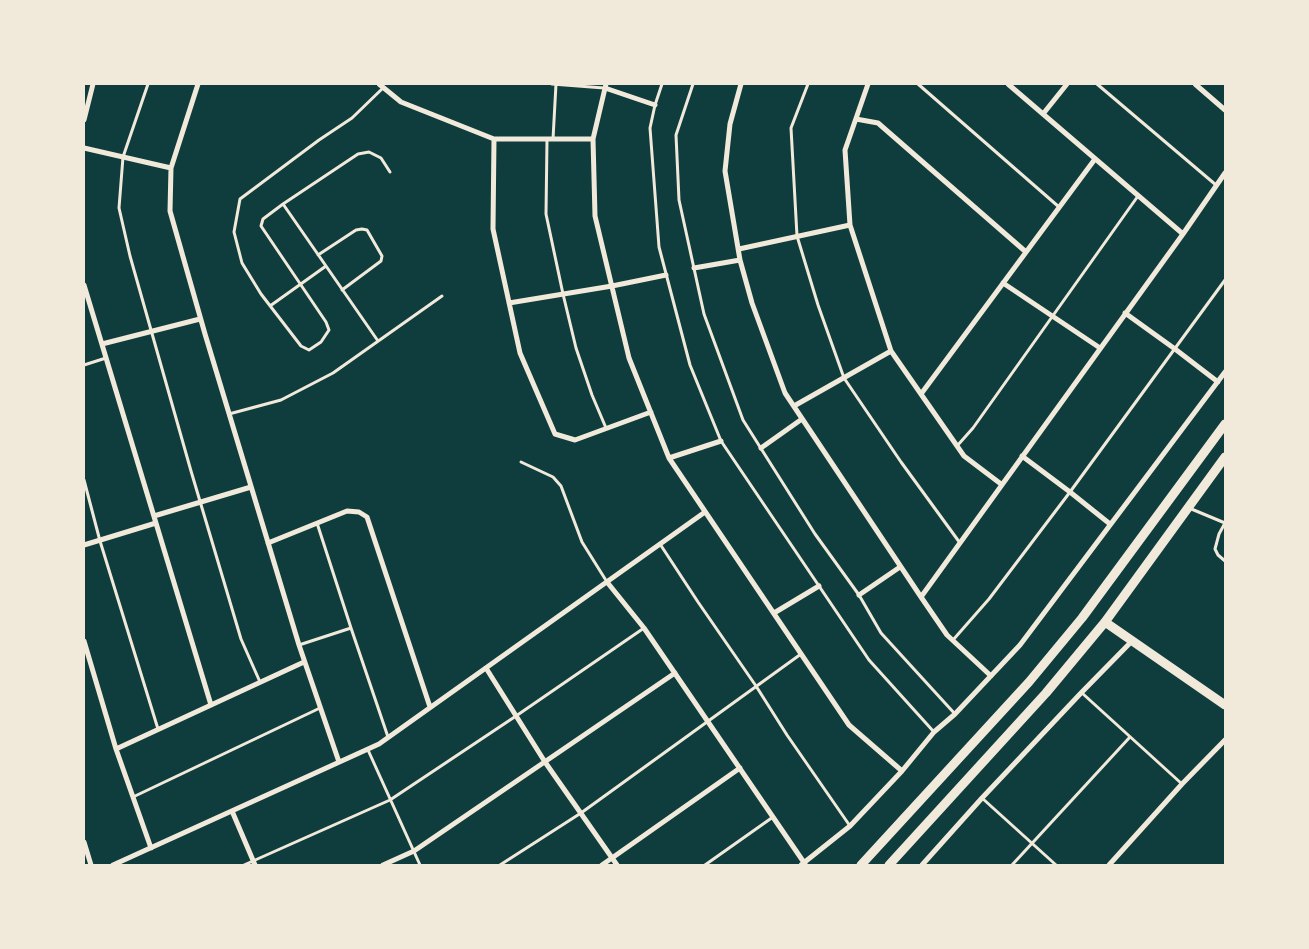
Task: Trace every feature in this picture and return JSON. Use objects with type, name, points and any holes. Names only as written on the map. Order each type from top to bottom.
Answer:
[{"type":"street","points":[[84,120],[93,84]]},
{"type":"street","points":[[198,84],[171,168],[170,211],[200,320],[304,662],[339,762]]},
{"type":"street","points":[[741,84],[730,124],[725,171],[740,260],[752,303],[785,394],[947,635],[991,676]]},
{"type":"street","points":[[868,84],[845,150],[850,225],[891,351],[964,456],[1002,484]]},
{"type":"street","points":[[1008,84],[1183,234]]},
{"type":"street","points":[[1043,114],[1067,84]]},
{"type":"street","points":[[1195,84],[1225,110]]},
{"type":"street","points":[[381,86],[402,102],[494,139],[593,139]]},
{"type":"street","points":[[655,105],[605,86],[593,139],[595,216],[629,358],[669,458],[849,725],[902,771]]},
{"type":"street","points":[[856,119],[878,123],[1026,252]]},
{"type":"street","points":[[494,139],[493,229],[520,354],[556,434],[575,440],[651,412]]},
{"type":"street","points":[[84,148],[171,168]]},
{"type":"street","points":[[922,394],[1095,158]]},
{"type":"street","points":[[921,597],[1225,173]]},
{"type":"street","points":[[739,249],[850,225]]},
{"type":"street","points":[[694,268],[740,260]]},
{"type":"street","points":[[509,303],[666,275]]},
{"type":"street","points":[[1004,283],[1100,348]]},
{"type":"street","points":[[84,285],[211,704]]},
{"type":"street","points":[[1125,313],[1218,382]]},
{"type":"street","points":[[102,344],[200,320]]},
{"type":"street","points":[[794,406],[891,351]]},
{"type":"street","points":[[607,582],[644,628],[774,817],[804,864],[850,826],[902,771],[934,732],[955,714],[1020,645],[1225,372]]},
{"type":"street","points":[[761,448],[802,420]]},
{"type":"street","points":[[861,865],[1029,682],[1082,618],[1225,424]]},
{"type":"street","points":[[669,458],[721,441]]},
{"type":"street","points":[[1022,456],[1110,524]]},
{"type":"street","points":[[889,865],[1046,693],[1105,622],[1225,457]]},
{"type":"street","points":[[154,516],[251,487]]},
{"type":"street","points":[[268,543],[347,511],[359,512],[368,517],[430,707]]},
{"type":"street","points":[[113,865],[378,744],[706,512]]},
{"type":"street","points":[[84,545],[156,523]]},
{"type":"street","points":[[859,595],[900,567]]},
{"type":"street","points":[[774,613],[819,586]]},
{"type":"street","points":[[1105,622],[1225,706]]},
{"type":"street","points":[[84,641],[116,749],[151,848]]},
{"type":"street","points":[[922,865],[982,798],[1132,641]]},
{"type":"street","points":[[116,749],[304,662]]},
{"type":"street","points":[[486,668],[545,762],[617,865]]},
{"type":"street","points":[[382,865],[414,851],[675,673]]},
{"type":"street","points":[[1109,865],[1182,784],[1225,740]]},
{"type":"street","points":[[602,865],[740,768]]},
{"type":"street","points":[[232,811],[255,863]]},
{"type":"street","points":[[84,842],[90,865]]},
{"type":"lane","points":[[148,84],[122,157],[119,208],[130,256],[188,463],[241,639],[260,682]]},
{"type":"lane","points":[[552,84],[605,86]]},
{"type":"lane","points":[[556,84],[550,139],[546,214],[576,348],[606,428]]},
{"type":"lane","points":[[662,84],[650,128],[659,247],[690,365],[721,441],[869,660],[934,732]]},
{"type":"lane","points":[[693,84],[676,135],[679,200],[704,314],[744,420],[815,534],[859,595],[881,633],[955,714]]},
{"type":"lane","points":[[808,84],[790,128],[798,236],[818,305],[844,378],[901,462],[960,542]]},
{"type":"lane","points":[[918,84],[1059,207]]},
{"type":"lane","points":[[1097,84],[1216,185]]},
{"type":"lane","points":[[381,86],[352,118],[319,140],[240,199],[234,232],[242,263],[270,306],[301,346],[309,350],[321,342],[329,330],[326,322],[260,226],[263,219],[358,154],[369,152],[381,158],[390,172]]},
{"type":"lane","points":[[957,446],[973,428],[1139,196]]},
{"type":"lane","points":[[283,204],[378,341]]},
{"type":"lane","points":[[318,255],[356,230],[367,230],[382,256],[381,261],[342,290]]},
{"type":"lane","points":[[270,306],[326,266]]},
{"type":"lane","points":[[953,640],[989,599],[1070,492],[1225,280]]},
{"type":"lane","points":[[229,414],[281,400],[333,372],[442,296]]},
{"type":"lane","points":[[84,364],[106,358]]},
{"type":"lane","points":[[521,462],[553,477],[561,486],[582,542],[607,582]]},
{"type":"lane","points":[[84,480],[100,541],[158,729]]},
{"type":"lane","points":[[1188,508],[1225,523],[1216,549],[1218,556],[1225,562]]},
{"type":"lane","points":[[317,523],[388,737]]},
{"type":"lane","points":[[660,544],[850,826]]},
{"type":"lane","points":[[299,645],[351,628]]},
{"type":"lane","points":[[244,865],[255,863],[390,800],[644,628]]},
{"type":"lane","points":[[500,865],[581,813],[801,653]]},
{"type":"lane","points":[[1081,693],[1182,784]]},
{"type":"lane","points":[[133,797],[320,708]]},
{"type":"lane","points":[[1012,865],[1130,737]]},
{"type":"lane","points":[[367,749],[420,865]]},
{"type":"lane","points":[[982,798],[1056,865]]},
{"type":"lane","points":[[705,865],[774,817]]}]
